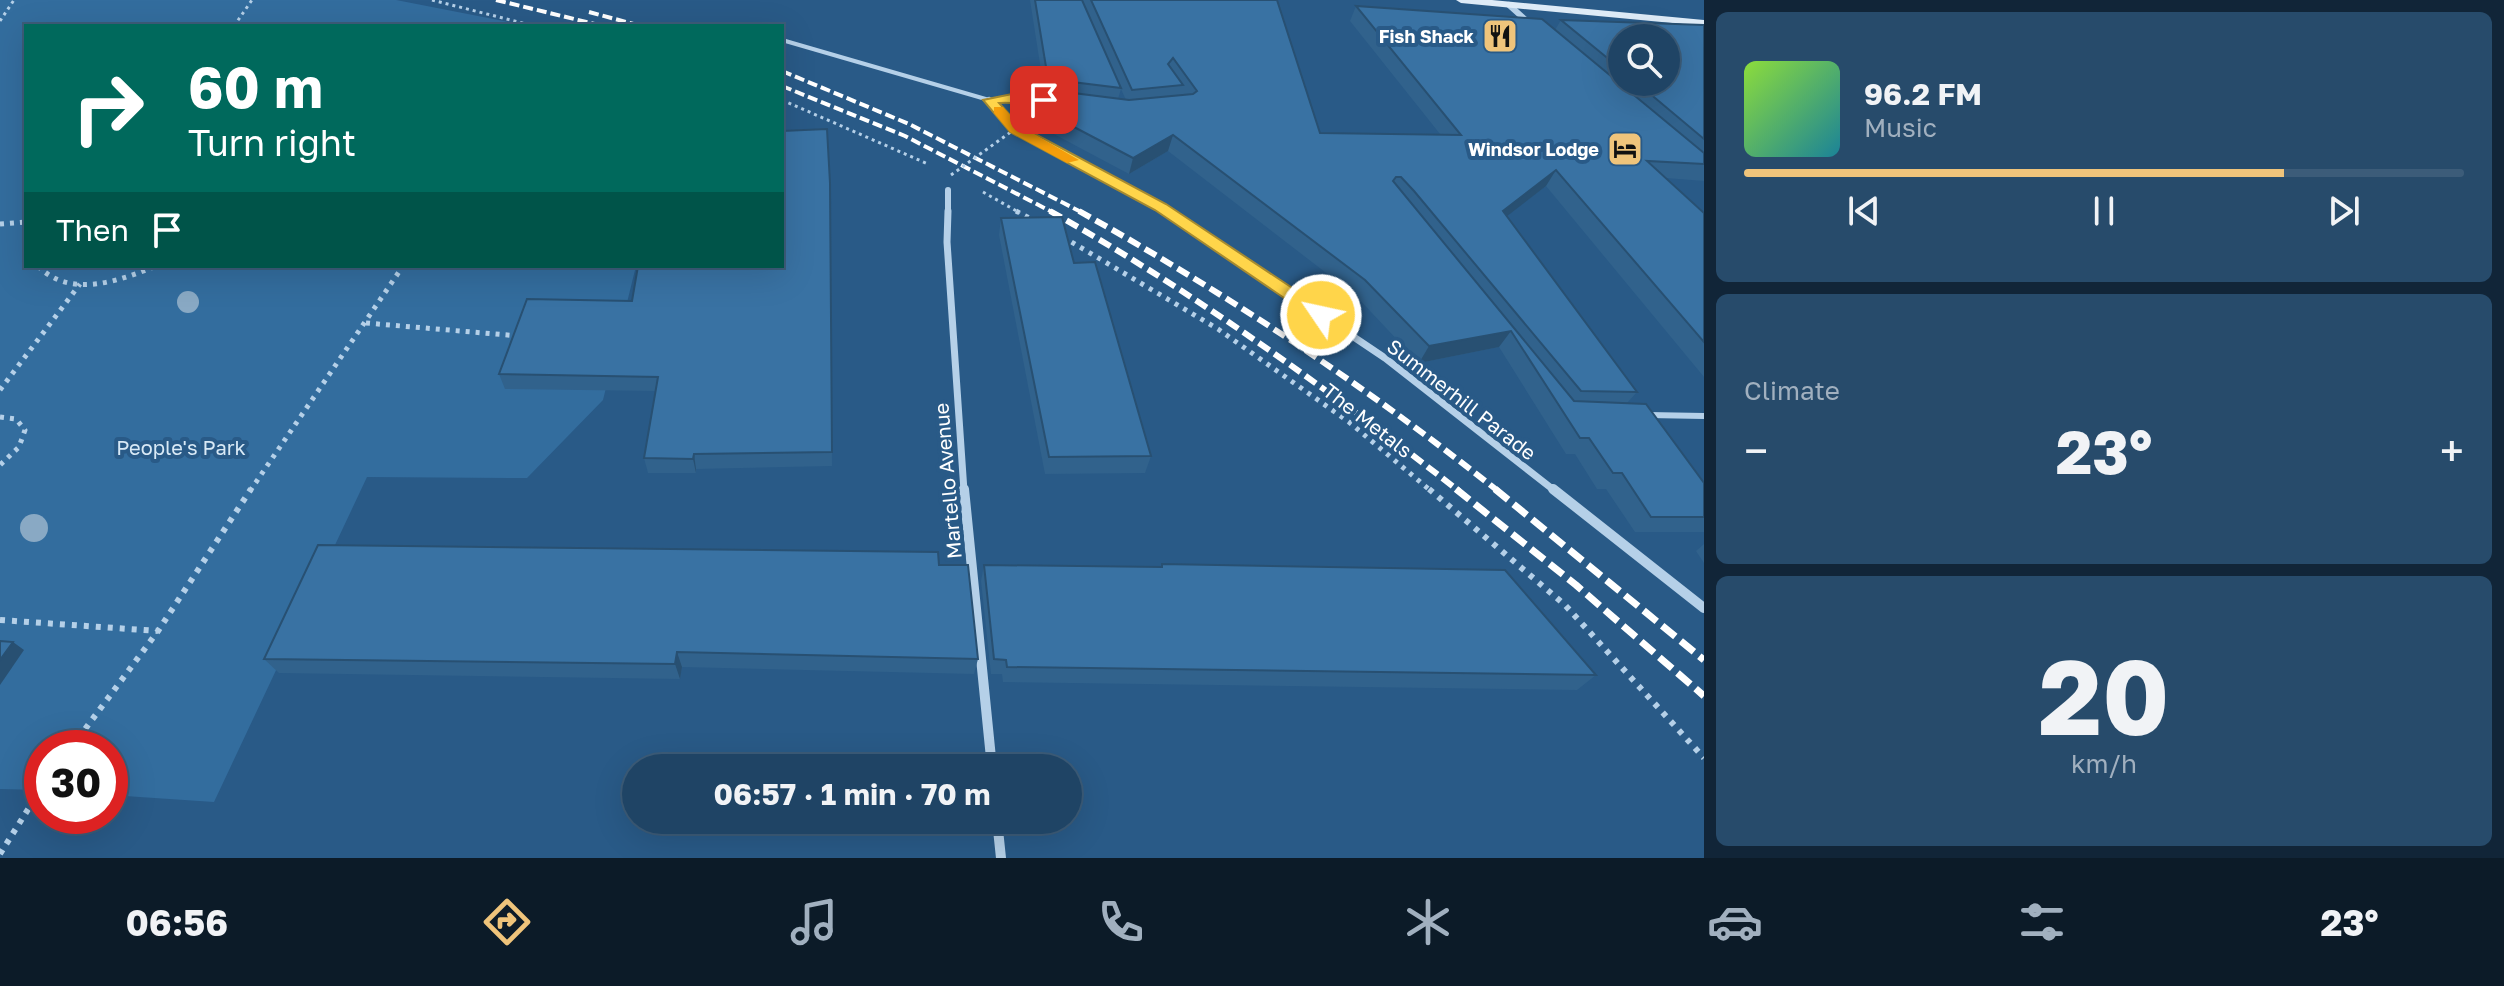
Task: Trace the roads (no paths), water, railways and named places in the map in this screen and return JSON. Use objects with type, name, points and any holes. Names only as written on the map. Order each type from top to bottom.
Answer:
[{"type":"main road","points":[[1461,0],[1704,23]]},
{"type":"street","points":[[1509,5],[1532,26]]},
{"type":"street","name":"Summerhill Parade","points":[[989,100],[1015,129],[1161,207],[1385,358],[1704,608]]},
{"type":"street","name":"Martello Avenue","points":[[948,190],[947,242],[962,467],[991,754]]},
{"type":"street","points":[[998,834],[1001,858]]},
{"type":"lane","points":[[784,41],[989,100],[1017,97],[1063,103]]},
{"type":"lane","points":[[1642,415],[1704,416]]},
{"type":"railway","points":[[496,0],[595,24]]},
{"type":"railway","points":[[589,12],[634,24]]},
{"type":"railway","points":[[784,72],[909,124],[1083,213]]},
{"type":"railway","points":[[784,87],[905,136],[1054,213]]},
{"type":"railway","points":[[1050,211],[1104,242],[1260,344],[1459,491]]},
{"type":"railway","points":[[1079,211],[1242,308],[1347,378],[1498,491]]},
{"type":"railway","points":[[1456,489],[1576,585],[1704,696]]},
{"type":"railway","points":[[1495,489],[1704,660]]},
{"type":"place","name":"Fish Shack","points":[[1500,36]]},
{"type":"place","name":"Windsor Lodge","points":[[1625,149]]},
{"type":"park label","name":"People's Park","points":[[181,447]]}]
